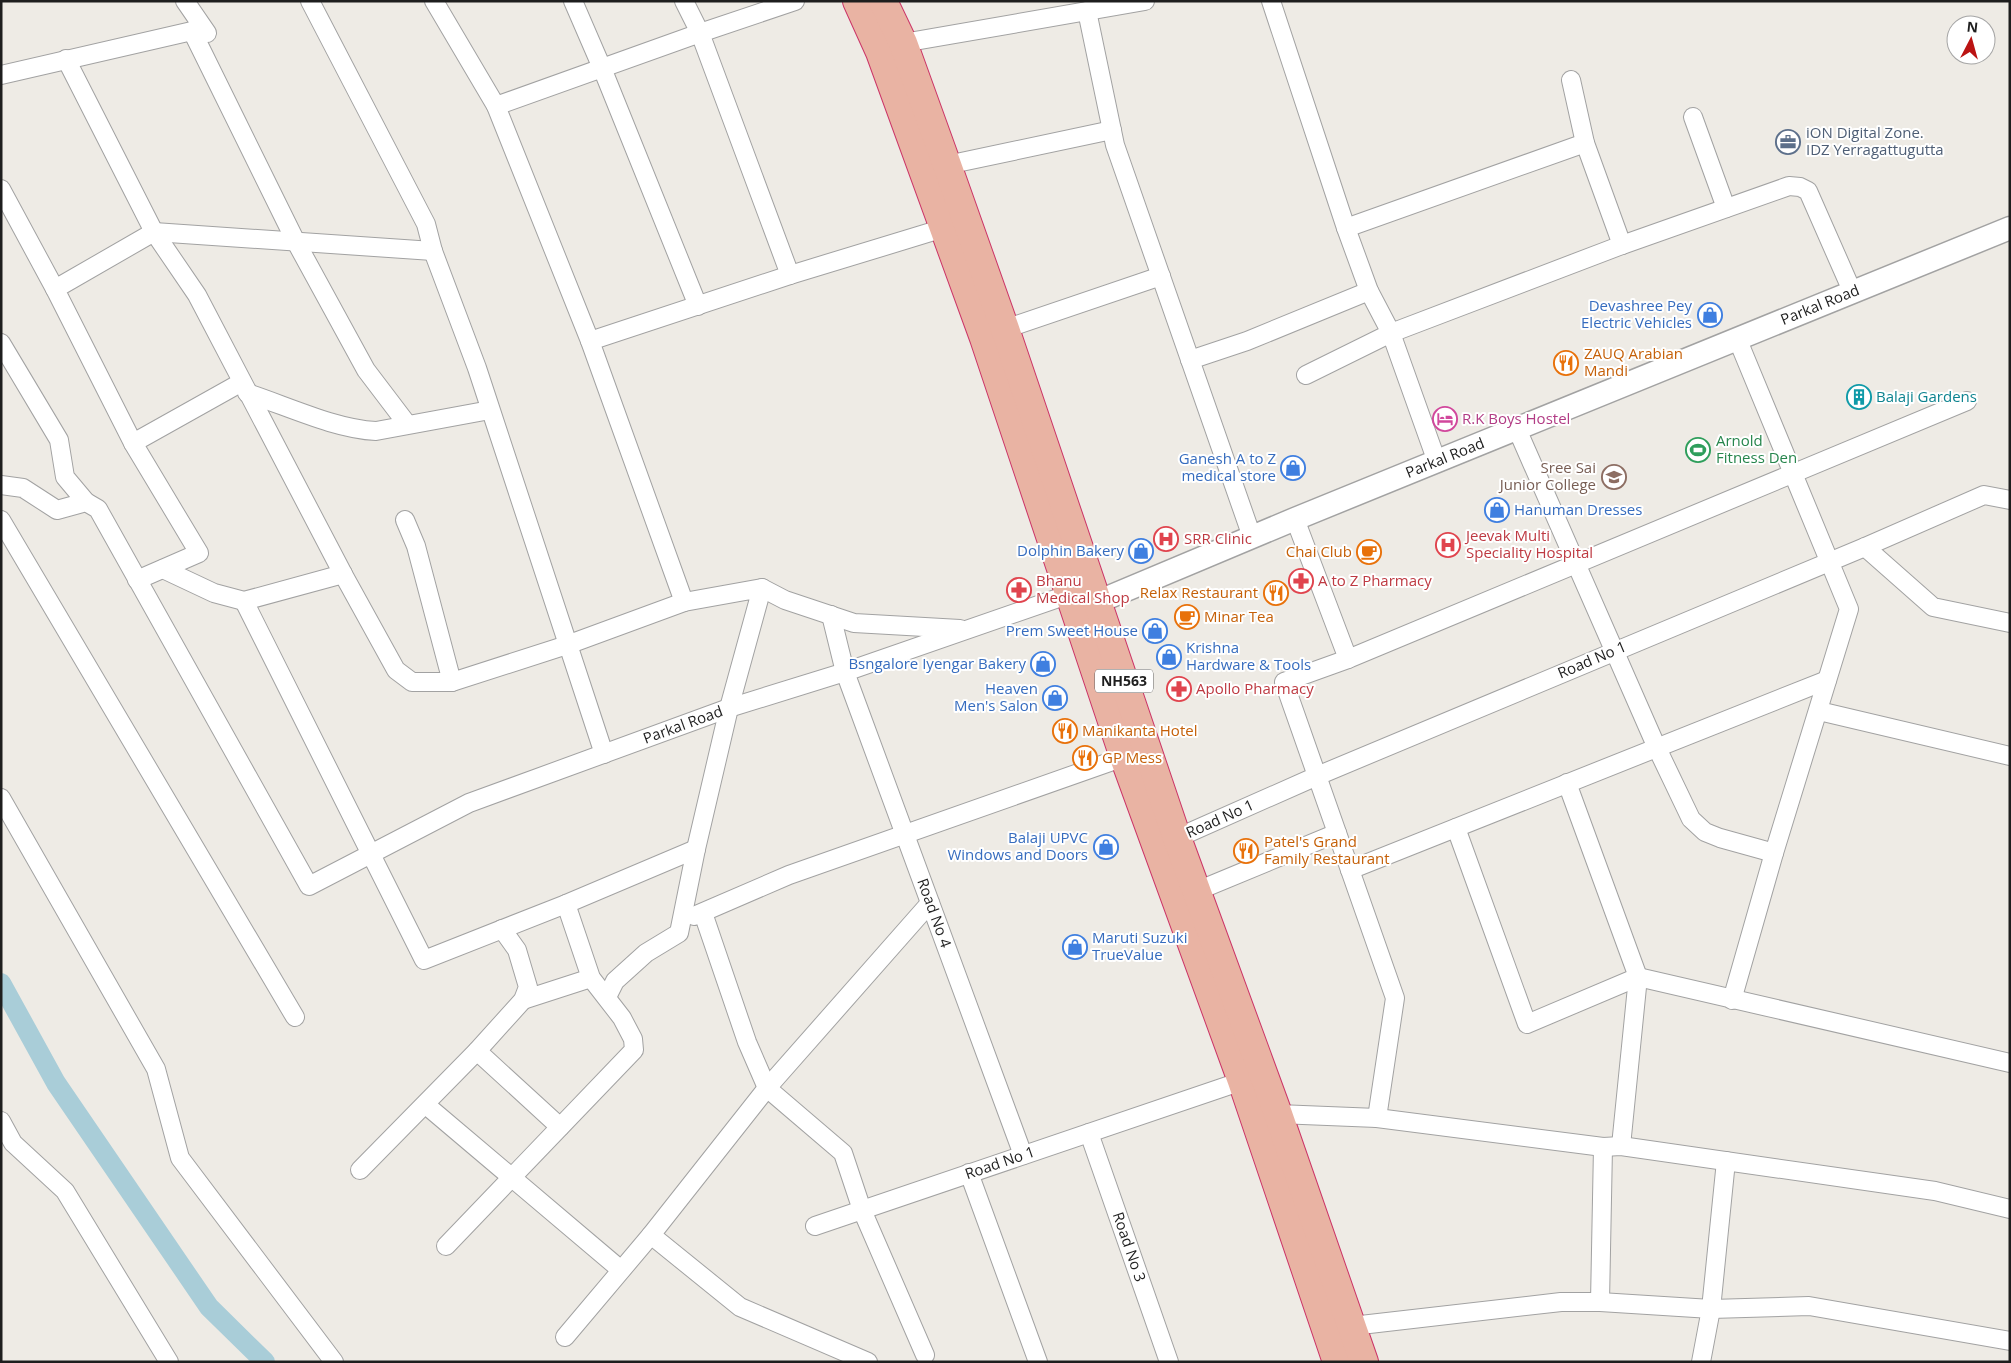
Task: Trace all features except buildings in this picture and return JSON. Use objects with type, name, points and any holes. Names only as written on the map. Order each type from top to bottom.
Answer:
[{"type":"highway","name":"NH563","points":[[857,1],[880,52],[1080,602],[1177,838],[1278,1114],[1364,1362]]},
{"type":"highway","name":"NH563","points":[[883,1],[903,43],[1005,329],[1124,756],[1242,1081],[1337,1362]]},
{"type":"street","points":[[1,75],[192,31],[207,33],[185,1]]},
{"type":"street","points":[[310,1],[426,224],[433,251],[490,410],[604,754]]},
{"type":"street","points":[[434,1],[496,106],[590,341],[684,602]]},
{"type":"street","points":[[573,1],[698,306]]},
{"type":"street","points":[[684,1],[700,33],[790,276]]},
{"type":"street","points":[[496,106],[795,1]]},
{"type":"street","points":[[903,43],[1145,1]]},
{"type":"street","points":[[1272,1],[1346,228],[1369,291],[1391,333],[1437,462]]},
{"type":"street","points":[[1087,11],[1115,145],[1252,537]]},
{"type":"street","points":[[192,31],[296,242],[366,370],[407,424]]},
{"type":"street","points":[[66,59],[154,232],[197,295],[244,388],[396,670],[412,682],[452,682],[567,645],[684,602],[762,588],[785,600],[854,623],[969,630]]},
{"type":"street","points":[[1571,80],[1585,143],[1622,245]]},
{"type":"street","points":[[1693,117],[1726,208]]},
{"type":"street","points":[[947,165],[1112,130]]},
{"type":"street","points":[[1346,228],[1585,143]]},
{"type":"street","points":[[1306,375],[1391,333],[1622,245],[1789,186],[1800,187],[1808,191],[1852,291]]},
{"type":"street","points":[[1,189],[55,289],[133,443],[199,553],[137,580],[98,509],[86,502],[65,477],[58,440],[1,342]]},
{"type":"street","points":[[590,341],[944,228]]},
{"type":"street","name":"Parkal Road","points":[[137,580],[309,886],[469,803],[729,708],[845,672],[969,630],[1080,602],[1295,520],[2010,228]]},
{"type":"street","points":[[55,289],[154,232],[433,251]]},
{"type":"street","points":[[1005,329],[1161,276]]},
{"type":"street","points":[[1190,360],[1247,340],[1369,291]]},
{"type":"street","points":[[1732,1000],[1774,853],[1849,609],[1737,338]]},
{"type":"street","points":[[133,443],[244,388],[344,426],[361,430],[376,431],[490,410]]},
{"type":"street","points":[[1377,1118],[1395,998],[1284,682],[1348,659],[1967,401]]},
{"type":"street","points":[[1517,429],[1657,748],[1691,818],[1705,832],[1774,853]]},
{"type":"street","points":[[1,486],[24,488],[57,510],[86,502]]},
{"type":"street","name":"Road No 1","points":[[1177,838],[1317,776],[1865,547],[1984,495],[2010,500]]},
{"type":"street","points":[[1,520],[295,1017]]},
{"type":"street","points":[[405,520],[416,546],[452,682]]},
{"type":"street","points":[[1295,520],[1348,659]]},
{"type":"street","points":[[1865,547],[1933,607],[2010,623]]},
{"type":"street","points":[[163,569],[214,593],[244,601],[343,574]]},
{"type":"street","points":[[607,997],[615,981],[646,953],[679,932],[729,708],[762,588]]},
{"type":"street","points":[[244,601],[424,960],[566,904],[696,849]]},
{"type":"street","name":"Road No 4","points":[[831,615],[845,672],[1023,1155]]},
{"type":"street","points":[[1350,870],[1827,680]]},
{"type":"street","points":[[1818,711],[2010,756]]},
{"type":"street","points":[[681,920],[703,913],[789,875],[1124,756]]},
{"type":"street","points":[[1567,783],[1638,977],[1621,1146]]},
{"type":"street","points":[[1,798],[156,1069],[180,1158],[334,1362]]},
{"type":"street","points":[[1456,828],[1527,1024],[1638,977],[2010,1063]]},
{"type":"street","points":[[1197,892],[1337,833]]},
{"type":"street","points":[[565,1338],[651,1235],[767,1088],[930,902]]},
{"type":"street","points":[[446,1246],[634,1050],[633,1039],[622,1018],[591,978],[566,904]]},
{"type":"street","points":[[703,913],[747,1042],[767,1088],[843,1153],[862,1210],[925,1355]]},
{"type":"street","points":[[360,1170],[426,1105],[523,1000],[528,987],[517,950],[502,929]]},
{"type":"street","points":[[523,1000],[591,978]]},
{"type":"street","points":[[477,1051],[560,1127]]},
{"type":"street","name":"Road No 1","points":[[815,1226],[1242,1081]]},
{"type":"street","points":[[426,1105],[621,1270]]},
{"type":"street","points":[[1278,1114],[1377,1118],[1603,1147],[1621,1146],[1935,1191],[2010,1209]]},
{"type":"street","points":[[1,1121],[13,1142],[65,1191],[169,1362]]},
{"type":"street","name":"Road No 3","points":[[1089,1133],[1169,1362]]},
{"type":"street","points":[[1600,1302],[1603,1147]]},
{"type":"street","points":[[1701,1362],[1710,1309],[1726,1161]]},
{"type":"street","points":[[969,1173],[1038,1362]]},
{"type":"street","points":[[651,1235],[740,1308],[868,1362]]},
{"type":"street","points":[[1352,1326],[1561,1302],[1600,1302],[1710,1309],[1809,1306],[2010,1341]]},
{"type":"waterway","points":[[1,983],[56,1083],[209,1307],[265,1362]]},
{"type":"place","name":"iON Digital Zone. IDZ Yerragattugutta","points":[[1788,142]]},
{"type":"place","name":"Devashree Pey Electric Vehicles","points":[[1710,315]]},
{"type":"place","name":"ZAUQ Arabian Mandi","points":[[1566,363]]},
{"type":"place","name":"Balaji Gardens","points":[[1859,397]]},
{"type":"place","name":"R.K Boys Hostel","points":[[1445,419]]},
{"type":"place","name":"Arnold Fitness Den","points":[[1698,450]]},
{"type":"place","name":"Ganesh A to Z medical store","points":[[1293,468]]},
{"type":"place","name":"Sree Sai Junior College","points":[[1614,477]]},
{"type":"place","name":"Hanuman Dresses","points":[[1497,510]]},
{"type":"place","name":"SRR Clinic","points":[[1166,539]]},
{"type":"place","name":"Jeevak Multi Speciality Hospital","points":[[1448,545]]},
{"type":"place","name":"Dolphin Bakery","points":[[1141,551]]},
{"type":"place","name":"Chai Club","points":[[1369,552]]},
{"type":"place","name":"A to Z Pharmacy","points":[[1301,581]]},
{"type":"place","name":"Bhanu Medical Shop","points":[[1019,590]]},
{"type":"place","name":"Relax Restaurant","points":[[1276,593]]},
{"type":"place","name":"Minar Tea","points":[[1187,617]]},
{"type":"place","name":"Prem Sweet House","points":[[1155,631]]},
{"type":"place","name":"Krishna Hardware & Tools","points":[[1169,657]]},
{"type":"place","name":"Bsngalore Iyengar Bakery","points":[[1043,664]]},
{"type":"place","name":"Apollo Pharmacy","points":[[1179,689]]},
{"type":"place","name":"Heaven Men's Salon","points":[[1055,698]]},
{"type":"place","name":"Manikanta Hotel","points":[[1065,731]]},
{"type":"place","name":"GP Mess","points":[[1085,758]]},
{"type":"place","name":"Balaji UPVC Windows and Doors","points":[[1106,847]]},
{"type":"place","name":"Patel's Grand Family Restaurant","points":[[1246,851]]},
{"type":"place","name":"Maruti Suzuki TrueValue","points":[[1075,947]]}]
